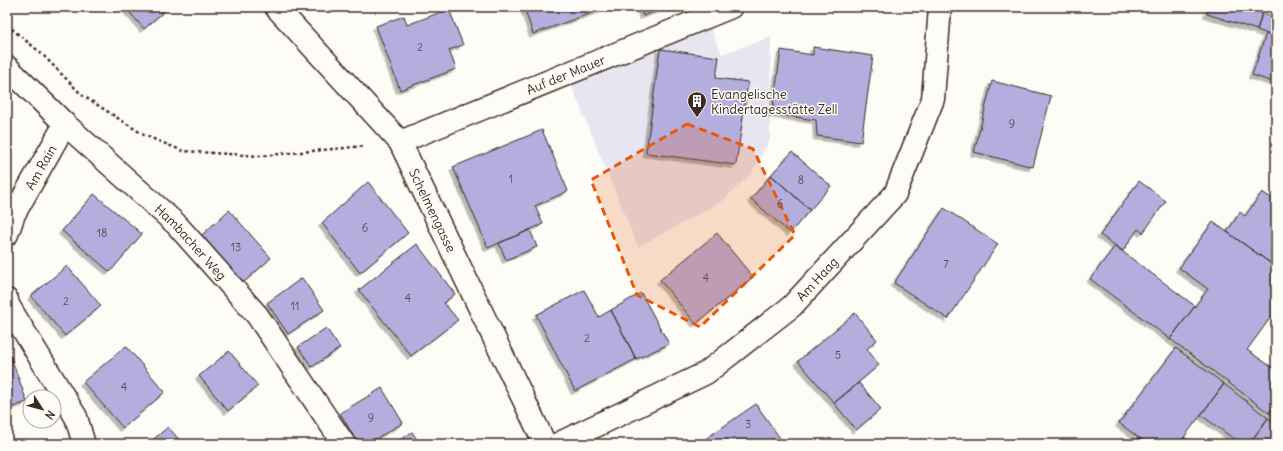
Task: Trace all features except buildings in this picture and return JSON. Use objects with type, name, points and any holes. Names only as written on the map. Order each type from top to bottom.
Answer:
[{"type":"street","name":"Schelmengasse","points":[[276,7],[400,142],[545,444]]},
{"type":"street","name":"Auf der Mauer","points":[[400,142],[731,7]]},
{"type":"street","name":"Am Haag","points":[[558,444],[706,374],[792,306],[894,194],[933,99],[940,7]]},
{"type":"street","name":"Hambacher Weg","points":[[7,67],[65,124],[176,224],[257,315],[344,444]]},
{"type":"street","name":"Am Rain","points":[[7,234],[14,214],[65,124]]},
{"type":"street","points":[[7,300],[8,305],[76,417],[84,444]]},
{"type":"path","points":[[7,25],[41,53],[82,95],[144,135],[182,151],[259,156],[400,142]]},
{"type":"highlighted area","points":[[687,124],[753,149],[795,235],[700,327],[637,295],[591,180]]},
{"type":"shaded area","points":[[709,25],[722,54],[771,37],[770,139],[751,174],[721,202],[638,247],[571,85]]},
{"type":"place","name":"Evangelische Kindertagesstätte Zell","points":[[697,118]]}]
